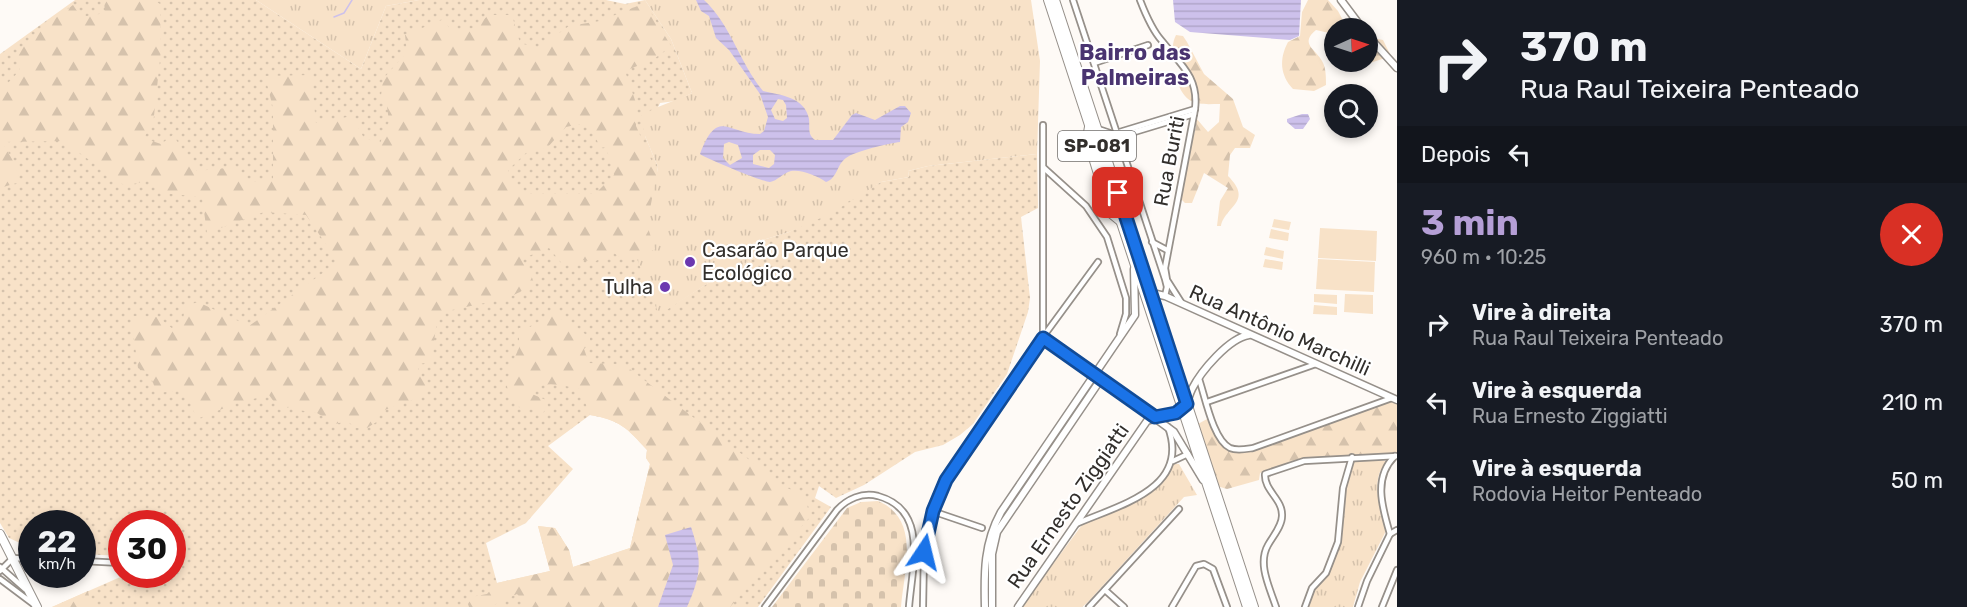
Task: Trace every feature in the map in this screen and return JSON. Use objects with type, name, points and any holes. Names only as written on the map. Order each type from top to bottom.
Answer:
[{"type":"main road","name":"SP-081","points":[[1048,0],[1093,127],[1105,154],[1247,607]]},
{"type":"main road","name":"SP-081","points":[[1055,0],[1121,222],[1147,292]]},
{"type":"main road","name":"SP-081","points":[[1184,407],[1254,607]]},
{"type":"main road","points":[[0,534],[37,606]]},
{"type":"street","points":[[1073,0],[1165,279],[1164,296]]},
{"type":"street","name":"Rua Buriti","points":[[1140,0],[1161,41],[1173,52],[1191,78],[1196,98],[1165,268],[1167,280],[1182,304]]},
{"type":"street","points":[[1341,0],[1354,18]]},
{"type":"street","points":[[1094,63],[1148,45]]},
{"type":"street","points":[[1378,47],[1397,68]]},
{"type":"street","points":[[1093,127],[1118,135],[1194,112]]},
{"type":"street","points":[[1043,124],[1043,338]]},
{"type":"street","points":[[1105,154],[1118,135]]},
{"type":"street","points":[[1044,168],[1086,206],[1101,225],[1124,289],[1126,314],[1116,346]]},
{"type":"street","points":[[1152,242],[1167,250]]},
{"type":"street","points":[[992,607],[992,554],[997,532],[1099,377],[1133,318],[1137,304],[1133,258]]},
{"type":"street","points":[[923,607],[924,552],[933,511],[946,480],[1098,262]]},
{"type":"street","points":[[1137,304],[1147,292]]},
{"type":"street","name":"Rua Antônio Marchilli","points":[[1147,292],[1164,296],[1394,399]]},
{"type":"street","points":[[1126,314],[1133,318]]},
{"type":"street","points":[[1229,325],[1233,333],[1233,341]]},
{"type":"street","points":[[1184,407],[1197,381],[1233,341],[1249,335]]},
{"type":"street","points":[[1043,338],[1149,412],[1168,428],[1188,454],[1209,491]]},
{"type":"street","points":[[1207,402],[1316,364]]},
{"type":"street","points":[[985,607],[984,563],[991,531],[1013,494],[1099,377]]},
{"type":"street","points":[[1197,381],[1207,402],[1217,434],[1223,443],[1232,449],[1244,450],[1394,399]]},
{"type":"street","name":"Rua Ernesto Ziggiatti","points":[[1018,607],[1147,421],[1155,417],[1171,415],[1184,407]]},
{"type":"street","points":[[1168,428],[1173,461]]},
{"type":"street","points":[[1074,525],[1157,485],[1173,461],[1188,454]]},
{"type":"street","points":[[1276,607],[1263,563],[1263,554],[1282,517],[1281,506],[1265,483],[1265,474],[1304,461],[1396,456]]},
{"type":"street","points":[[1390,534],[1381,498],[1381,482],[1384,469],[1396,456]]},
{"type":"street","points":[[1305,607],[1312,588],[1326,573],[1338,542],[1343,488],[1352,457]]},
{"type":"street","points":[[765,607],[837,510],[844,503],[863,494],[893,501],[908,515],[913,526],[909,607]]},
{"type":"street","points":[[1085,509],[1096,515]]},
{"type":"street","points":[[1089,607],[1179,509]]},
{"type":"street","points":[[933,511],[982,528]]},
{"type":"street","points":[[1358,607],[1367,581],[1390,534],[1397,530]]},
{"type":"street","points":[[18,558],[13,558],[1,569],[32,595]]},
{"type":"street","points":[[1172,607],[1196,566],[1204,564],[1213,569],[1227,607]]},
{"type":"street","points":[[1382,607],[1397,570]]},
{"type":"street","points":[[0,579],[37,606]]},
{"type":"street","points":[[1105,590],[1124,607]]},
{"type":"green space","points":[[75,0],[256,0],[361,69],[386,6],[419,0],[606,0],[625,4],[645,0],[671,39],[692,93],[676,101],[660,103],[645,136],[658,167],[647,225],[655,249],[659,314],[713,280],[757,257],[753,243],[789,232],[881,182],[909,177],[908,171],[928,166],[1037,154],[1038,208],[1021,217],[1030,298],[1028,312],[1007,374],[973,424],[960,435],[943,445],[915,452],[864,485],[836,498],[819,486],[815,498],[831,507],[758,607],[52,607],[108,582],[108,588],[186,588],[186,510],[108,510],[108,555],[96,555],[96,510],[18,510],[18,542],[9,538],[0,523],[0,54]],"holes":[[[590,415],[609,419],[622,426],[647,450],[646,458],[650,464],[630,548],[573,567],[569,550],[555,528],[538,526],[550,571],[497,583],[486,543],[526,523],[573,469],[548,446]]]},
{"type":"green space","points":[[104,0],[154,0],[160,4],[161,50],[153,125],[143,138],[161,144],[173,135],[197,171],[236,167],[250,182],[273,180],[273,108],[265,76],[311,75],[316,123],[352,116],[364,138],[380,143],[389,122],[387,106],[381,96],[383,79],[407,52],[405,35],[444,19],[451,31],[476,28],[488,15],[512,15],[520,43],[538,48],[569,26],[600,21],[645,3],[671,46],[654,59],[625,71],[636,103],[636,126],[658,175],[655,249],[637,259],[624,261],[613,252],[594,262],[583,260],[564,266],[549,248],[521,259],[535,284],[508,298],[438,313],[432,356],[429,362],[420,364],[418,369],[426,381],[427,389],[418,398],[379,412],[378,421],[367,428],[356,428],[347,421],[335,424],[317,413],[298,410],[293,406],[280,410],[269,395],[237,403],[197,419],[185,390],[157,393],[150,375],[138,368],[131,316],[158,317],[173,329],[183,320],[185,306],[198,302],[249,326],[338,262],[306,215],[264,212],[207,233],[202,197],[162,193],[150,180],[125,186],[63,141],[2,142],[15,163],[20,182],[0,188],[0,83],[7,84],[20,70],[16,53],[38,31],[73,5],[81,17],[105,13]],"holes":[[[580,124],[592,128],[600,148],[606,147],[614,175],[595,194],[525,194],[513,183],[508,170],[526,153],[547,148],[566,127]]]},
{"type":"green space","points":[[256,0],[419,0],[386,6],[361,69]]},
{"type":"green space","points":[[645,0],[1031,0],[1040,61],[1037,154],[928,166],[908,171],[909,177],[881,182],[830,214],[789,232],[753,243],[757,257],[713,280],[659,315],[637,259],[655,249],[647,225],[658,167],[645,136],[641,116],[692,93],[671,39]]},
{"type":"green space","points":[[1308,0],[1328,0],[1342,18],[1324,18],[1324,32],[1316,30],[1309,39],[1310,46],[1323,63],[1324,72],[1326,72],[1326,84],[1314,91],[1293,89],[1285,78],[1282,67],[1283,55],[1288,42],[1300,36],[1302,12]]},
{"type":"green space","points":[[1176,35],[1183,36],[1204,74],[1233,99],[1243,127],[1255,135],[1250,148],[1235,148],[1230,155],[1228,176],[1235,185],[1238,198],[1221,226],[1217,226],[1220,201],[1228,188],[1204,173],[1192,203],[1185,203],[1179,197],[1196,118],[1208,132],[1219,122],[1220,104],[1196,103],[1183,93],[1179,86],[1186,78],[1173,52]]},
{"type":"green space","points":[[1378,39],[1383,40],[1391,56],[1378,60]]},
{"type":"green space","points":[[1274,219],[1291,222],[1289,230],[1272,227]]},
{"type":"green space","points":[[1320,228],[1377,231],[1376,261],[1318,258]]},
{"type":"green space","points":[[1271,229],[1289,233],[1288,241],[1269,238]]},
{"type":"green space","points":[[1266,247],[1284,251],[1283,259],[1264,255]]},
{"type":"green space","points":[[1265,259],[1283,262],[1282,270],[1263,267]]},
{"type":"green space","points":[[1318,259],[1375,262],[1374,292],[1316,289]]},
{"type":"green space","points":[[1314,294],[1337,295],[1337,304],[1314,302]]},
{"type":"green space","points":[[1345,294],[1373,295],[1373,314],[1344,312]]},
{"type":"green space","points":[[1314,305],[1337,307],[1337,315],[1313,314]]},
{"type":"green space","points":[[559,309],[560,319],[569,321],[590,338],[590,344],[584,349],[589,363],[627,367],[785,487],[805,496],[810,517],[730,607],[687,607],[695,590],[665,535],[673,565],[658,607],[528,607],[517,594],[490,607],[469,607],[466,598],[487,594],[497,583],[550,571],[538,526],[555,528],[569,550],[573,567],[630,548],[650,464],[646,458],[647,450],[616,422],[590,415],[580,389],[550,384],[533,389],[532,394],[546,400],[548,407],[541,415],[535,410],[518,407],[507,387],[510,368],[519,348],[519,328],[530,327]]},
{"type":"green space","points":[[1392,401],[1397,404],[1397,453],[1303,458],[1260,473],[1259,480],[1227,489],[1217,486],[1198,424],[1207,419],[1219,441],[1228,449],[1242,452],[1252,451]]},
{"type":"green space","points":[[1354,459],[1387,461],[1382,468],[1377,486],[1386,531],[1360,582],[1353,607],[1306,607],[1313,588],[1326,574],[1339,543],[1345,486]]},
{"type":"green space","points":[[1174,464],[1179,464],[1197,495],[1184,497],[1087,603],[1082,607],[1021,607],[1082,525],[1158,487]]},
{"type":"green space","points":[[878,501],[891,509],[900,520],[905,533],[907,547],[901,607],[772,607],[847,508],[861,502]]},
{"type":"green space","points":[[88,591],[91,607],[52,607]]},
{"type":"shaded area","points":[[696,0],[704,0],[713,10],[763,91],[791,98],[803,106],[809,119],[810,133],[815,140],[833,140],[856,113],[875,120],[900,106],[905,106],[911,113],[908,122],[901,127],[900,142],[850,155],[843,161],[832,178],[826,182],[819,177],[795,171],[788,172],[770,182],[700,154],[712,131],[718,127],[724,126],[760,134],[764,131],[768,117],[760,94],[729,50],[716,38],[709,16],[701,11]],"holes":[[[778,99],[783,100],[786,105],[787,118],[783,121],[775,119],[771,110]],[[729,142],[738,145],[742,158],[730,165],[723,158],[724,144]],[[760,150],[770,150],[775,155],[774,164],[769,168],[753,164],[753,155]]]},
{"type":"shaded area","points":[[1173,0],[1301,0],[1299,36],[1290,40],[1190,32],[1175,22]]},
{"type":"shaded area","points":[[1308,114],[1310,119],[1303,129],[1295,129],[1287,122],[1287,119]]},
{"type":"shaded area","points":[[691,527],[699,558],[698,576],[692,595],[687,607],[658,607],[673,565],[665,535]]},
{"type":"waterway","points":[[334,17],[344,13],[352,0]]},
{"type":"place","name":"Casarão Parque Ecológico","points":[[690,262]]},
{"type":"place","name":"Tulha","points":[[665,287]]},
{"type":"district","name":"Bairro das Palmeiras","points":[[1135,64]]},
{"type":"route","points":[[924,552],[933,511],[946,480],[1043,338],[1155,417],[1176,413],[1187,404],[1118,193]]}]
